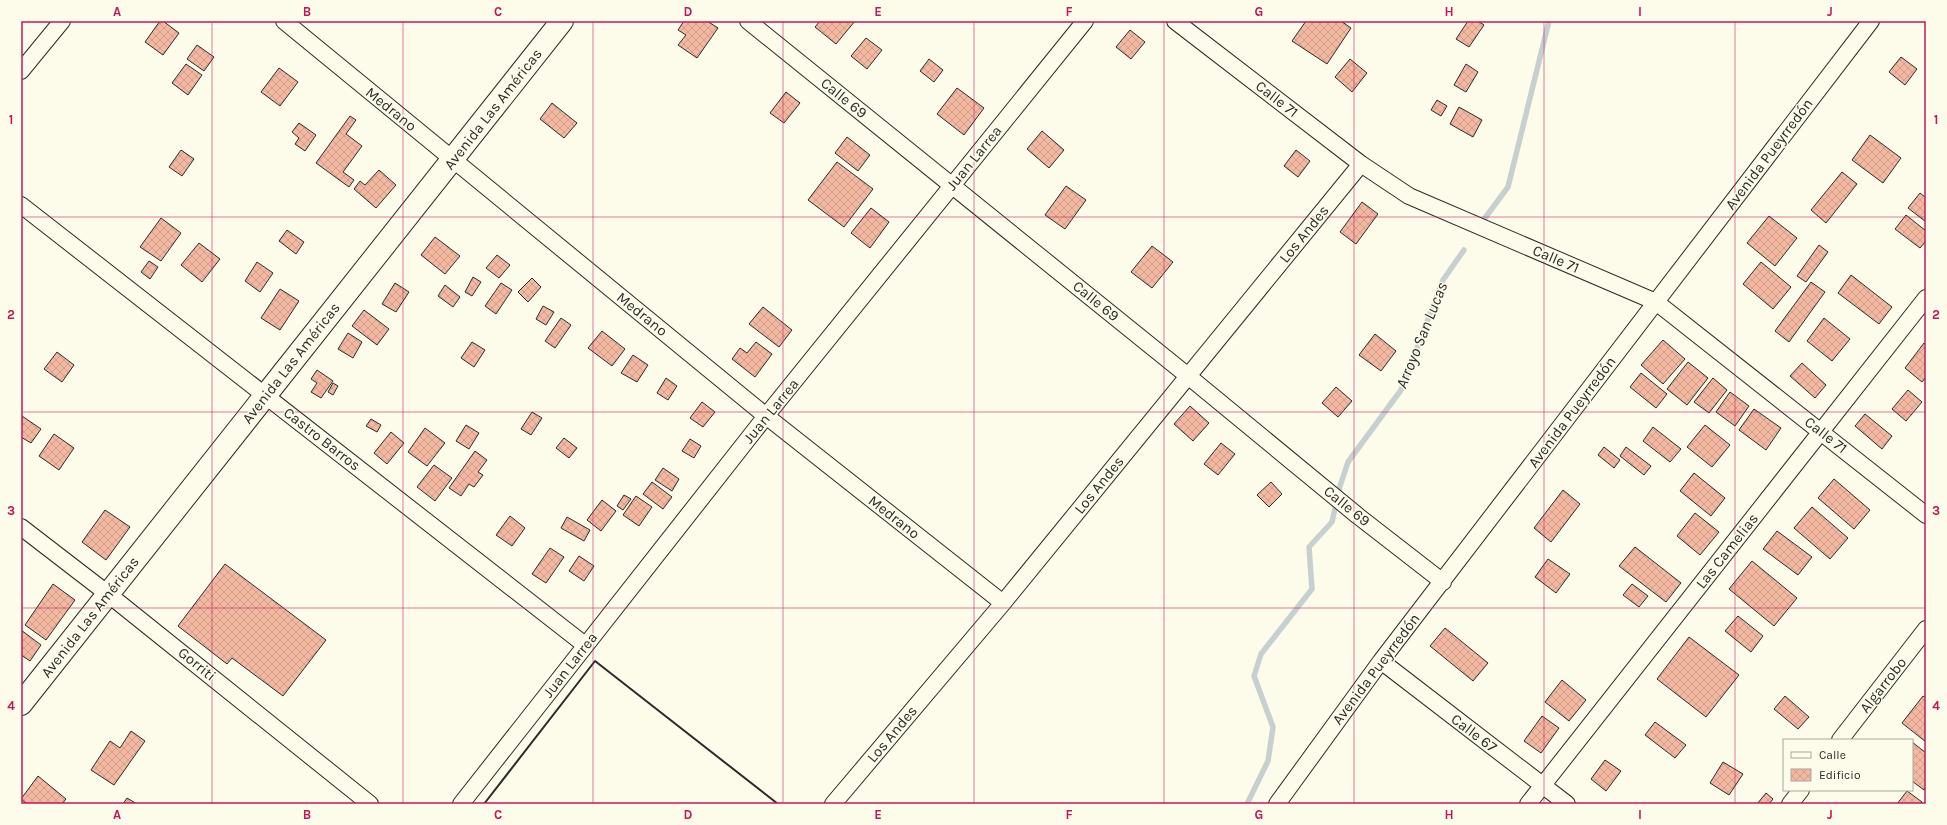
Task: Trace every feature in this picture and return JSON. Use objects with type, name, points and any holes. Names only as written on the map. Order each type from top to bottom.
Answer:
[{"type":"main road","name":"Avenida Las Américas","points":[[21,704],[562,21]]},
{"type":"street","points":[[21,71],[62,21]]},
{"type":"street","name":"Medrano","points":[[284,21],[766,416],[1003,603]]},
{"type":"street","name":"Calle 69","points":[[748,21],[1188,376],[1331,494],[1443,582]]},
{"type":"street","name":"Juan Larrea","points":[[461,804],[766,416],[1085,21]]},
{"type":"street","name":"Calle 71","points":[[1176,21],[1361,164],[1409,196],[1656,302],[1926,514]]},
{"type":"street","name":"Avenida Pueyrredón","points":[[1277,804],[1381,662],[1871,21]]},
{"type":"street","name":"Los Andes","points":[[833,804],[1003,603],[1361,164]]},
{"type":"street","name":"Castro Barros","points":[[21,205],[585,645]]},
{"type":"street","name":"Las Camelias","points":[[1528,804],[1926,298]]},
{"type":"street","name":"Gorriti","points":[[21,527],[108,594],[370,804]]},
{"type":"street","name":"Algarrobo","points":[[1841,739],[1926,629]]},
{"type":"street","name":"Calle 67","points":[[1381,662],[1567,804]]},
{"type":"street","points":[[1790,804],[1800,791]]},
{"type":"building","points":[[160,21],[163,21],[179,33],[163,55],[145,42]]},
{"type":"building","points":[[684,21],[707,21],[718,28],[697,58],[678,45],[686,35],[678,30]]},
{"type":"building","points":[[820,21],[855,21],[836,44],[815,27]]},
{"type":"building","points":[[1306,21],[1341,21],[1351,28],[1327,64],[1292,41]]},
{"type":"building","points":[[1468,21],[1478,21],[1484,25],[1469,47],[1456,39]]},
{"type":"building","points":[[1130,30],[1145,42],[1131,59],[1116,47]]},
{"type":"building","points":[[866,38],[882,50],[867,69],[851,56]]},
{"type":"building","points":[[197,45],[214,57],[204,71],[187,59]]},
{"type":"building","points":[[1901,57],[1917,69],[1905,85],[1889,72]]},
{"type":"building","points":[[929,59],[943,70],[934,82],[920,71]]},
{"type":"building","points":[[1350,59],[1367,73],[1352,92],[1335,77]]},
{"type":"building","points":[[186,64],[202,75],[188,95],[172,83]]},
{"type":"building","points":[[1466,64],[1478,72],[1466,92],[1454,85]]},
{"type":"building","points":[[279,68],[298,82],[280,106],[261,92]]},
{"type":"building","points":[[957,88],[984,108],[964,135],[937,114]]},
{"type":"building","points":[[786,92],[800,103],[784,123],[770,113]]},
{"type":"building","points":[[1437,100],[1447,106],[1441,116],[1431,110]]},
{"type":"building","points":[[552,103],[577,123],[564,138],[540,119]]},
{"type":"building","points":[[1459,107],[1482,120],[1473,137],[1450,124]]},
{"type":"building","points":[[350,116],[356,120],[346,134],[362,146],[343,172],[354,180],[349,187],[316,163]]},
{"type":"building","points":[[299,123],[316,135],[305,151],[295,144],[299,138],[292,132]]},
{"type":"building","points":[[1042,131],[1064,150],[1049,168],[1027,149]]},
{"type":"building","points":[[1870,135],[1901,158],[1883,183],[1852,160]]},
{"type":"building","points":[[847,137],[870,155],[858,171],[835,153]]},
{"type":"building","points":[[181,150],[194,159],[182,176],[169,167]]},
{"type":"building","points":[[1296,150],[1310,161],[1298,177],[1284,166]]},
{"type":"building","points":[[837,162],[873,189],[844,227],[808,200]]},
{"type":"building","points":[[379,170],[396,185],[376,208],[354,189],[360,181],[365,185]]},
{"type":"building","points":[[1842,172],[1857,184],[1826,223],[1811,210]]},
{"type":"building","points":[[1066,186],[1086,200],[1065,229],[1045,215]]},
{"type":"building","points":[[1920,193],[1926,198],[1926,222],[1908,208]]},
{"type":"building","points":[[1362,202],[1378,214],[1356,244],[1340,232]]},
{"type":"building","points":[[871,208],[889,222],[870,248],[851,233]]},
{"type":"building","points":[[1906,215],[1926,231],[1926,241],[1920,248],[1895,229]]},
{"type":"building","points":[[1769,216],[1797,238],[1775,266],[1747,243]]},
{"type":"building","points":[[161,218],[181,233],[161,261],[140,247]]},
{"type":"building","points":[[287,230],[304,242],[296,254],[279,241]]},
{"type":"building","points":[[435,237],[460,256],[445,274],[421,255]]},
{"type":"building","points":[[199,243],[220,259],[202,282],[181,265]]},
{"type":"building","points":[[1819,245],[1828,252],[1806,282],[1797,276]]},
{"type":"building","points":[[1152,246],[1173,262],[1152,288],[1131,272]]},
{"type":"building","points":[[497,255],[510,265],[499,278],[486,268]]},
{"type":"building","points":[[149,261],[158,267],[150,279],[141,272]]},
{"type":"building","points":[[257,262],[273,273],[260,292],[245,281]]},
{"type":"building","points":[[1761,262],[1791,287],[1773,309],[1743,284]]},
{"type":"building","points":[[1851,275],[1892,307],[1879,324],[1838,293]]},
{"type":"building","points":[[473,277],[481,282],[472,296],[465,292]]},
{"type":"building","points":[[532,278],[541,287],[528,302],[518,292]]},
{"type":"building","points":[[1811,282],[1825,292],[1789,342],[1775,331]]},
{"type":"building","points":[[395,283],[409,292],[396,312],[382,304]]},
{"type":"building","points":[[501,283],[512,290],[496,314],[485,306]]},
{"type":"building","points":[[445,285],[460,297],[453,307],[438,296]]},
{"type":"building","points":[[280,289],[299,301],[280,330],[261,318]]},
{"type":"building","points":[[543,306],[554,312],[546,325],[536,319]]},
{"type":"building","points":[[763,307],[792,330],[779,347],[749,324]]},
{"type":"building","points":[[364,310],[389,329],[377,345],[352,326]]},
{"type":"building","points":[[561,318],[571,325],[555,348],[545,341]]},
{"type":"building","points":[[1824,318],[1850,339],[1832,361],[1807,341]]},
{"type":"building","points":[[602,331],[625,349],[612,366],[588,348]]},
{"type":"building","points":[[348,333],[362,342],[353,358],[338,349]]},
{"type":"building","points":[[1375,334],[1396,351],[1381,371],[1359,355]]},
{"type":"building","points":[[1663,340],[1685,359],[1663,384],[1641,365]]},
{"type":"building","points":[[472,342],[485,350],[474,367],[461,358]]},
{"type":"building","points":[[756,342],[772,354],[755,377],[732,359],[740,348],[747,353]]},
{"type":"building","points":[[1924,343],[1926,345],[1926,377],[1922,382],[1905,368]]},
{"type":"building","points":[[57,352],[74,365],[62,382],[44,369]]},
{"type":"building","points":[[633,355],[648,365],[637,382],[621,373]]},
{"type":"building","points":[[1688,362],[1708,378],[1687,405],[1667,389]]},
{"type":"building","points":[[1802,363],[1826,385],[1815,398],[1790,376]]},
{"type":"building","points":[[317,370],[333,381],[321,398],[311,392],[317,383],[311,379]]},
{"type":"building","points":[[1641,373],[1667,394],[1656,408],[1630,387]]},
{"type":"building","points":[[666,378],[677,386],[668,400],[657,393]]},
{"type":"building","points":[[1713,378],[1727,390],[1709,413],[1694,402]]},
{"type":"building","points":[[333,383],[338,386],[333,395],[328,392]]},
{"type":"building","points":[[1336,387],[1352,401],[1338,417],[1322,403]]},
{"type":"building","points":[[1908,390],[1922,402],[1906,421],[1892,409]]},
{"type":"building","points":[[1730,392],[1749,406],[1735,426],[1716,412]]},
{"type":"building","points":[[702,402],[715,412],[703,427],[690,418]]},
{"type":"building","points":[[1190,406],[1209,423],[1193,441],[1174,424]]},
{"type":"building","points":[[1754,409],[1781,428],[1766,450],[1739,430]]},
{"type":"building","points":[[532,412],[542,418],[531,435],[521,429]]},
{"type":"building","points":[[1865,414],[1892,436],[1882,449],[1855,426]]},
{"type":"building","points":[[22,416],[41,429],[31,443],[21,437]]},
{"type":"building","points":[[371,419],[381,425],[377,432],[366,426]]},
{"type":"building","points":[[466,425],[479,433],[469,449],[456,441]]},
{"type":"building","points":[[1705,425],[1730,445],[1712,467],[1687,447]]},
{"type":"building","points":[[1653,427],[1681,449],[1670,462],[1643,441]]},
{"type":"building","points":[[425,428],[445,443],[427,466],[408,452]]},
{"type":"building","points":[[391,432],[404,443],[387,464],[374,453]]},
{"type":"building","points":[[54,434],[74,448],[59,470],[39,456]]},
{"type":"building","points":[[564,438],[577,448],[569,458],[556,448]]},
{"type":"building","points":[[690,439],[701,446],[694,458],[682,451]]},
{"type":"building","points":[[1221,443],[1235,454],[1218,475],[1204,464]]},
{"type":"building","points":[[1604,447],[1620,460],[1614,468],[1598,455]]},
{"type":"building","points":[[1626,447],[1651,466],[1644,475],[1620,456]]},
{"type":"building","points":[[475,451],[487,460],[478,472],[483,475],[474,487],[469,484],[461,496],[449,488]]},
{"type":"building","points":[[434,465],[452,478],[435,501],[417,487]]},
{"type":"building","points":[[663,468],[679,479],[672,491],[655,480]]},
{"type":"building","points":[[1694,473],[1725,498],[1711,516],[1680,491]]},
{"type":"building","points":[[1834,479],[1870,510],[1854,529],[1818,498]]},
{"type":"building","points":[[652,482],[672,497],[663,509],[643,494]]},
{"type":"building","points":[[1271,482],[1282,494],[1269,507],[1257,495]]},
{"type":"building","points":[[1563,490],[1580,504],[1551,542],[1534,528]]},
{"type":"building","points":[[624,495],[631,499],[623,510],[617,506]]},
{"type":"building","points":[[636,496],[652,507],[639,526],[623,515]]},
{"type":"building","points":[[602,500],[616,511],[601,531],[587,520]]},
{"type":"building","points":[[1812,507],[1848,538],[1830,559],[1794,528]]},
{"type":"building","points":[[105,510],[130,527],[106,560],[82,542]]},
{"type":"building","points":[[1695,513],[1719,532],[1700,555],[1677,536]]},
{"type":"building","points":[[510,516],[525,528],[512,546],[496,535]]},
{"type":"building","points":[[567,517],[590,530],[584,541],[561,528]]},
{"type":"building","points":[[1777,531],[1812,557],[1798,575],[1763,549]]},
{"type":"building","points":[[1635,547],[1681,583],[1666,602],[1619,566]]},
{"type":"building","points":[[550,548],[564,557],[546,583],[532,574]]},
{"type":"building","points":[[579,556],[594,566],[584,581],[569,571]]},
{"type":"building","points":[[1548,559],[1570,574],[1556,593],[1535,577]]},
{"type":"building","points":[[1752,561],[1797,598],[1774,626],[1729,589]]},
{"type":"building","points":[[225,564],[326,640],[283,696],[232,658],[227,664],[178,626]]},
{"type":"building","points":[[53,584],[75,600],[46,640],[25,625]]},
{"type":"building","points":[[1632,584],[1648,596],[1639,607],[1623,595]]},
{"type":"building","points":[[1738,616],[1763,636],[1751,652],[1725,631]]},
{"type":"building","points":[[1445,628],[1488,663],[1473,681],[1430,646]]},
{"type":"building","points":[[21,630],[41,645],[30,661],[21,655]]},
{"type":"building","points":[[1689,637],[1739,675],[1706,717],[1657,679]]},
{"type":"building","points":[[1562,680],[1586,700],[1569,721],[1545,702]]},
{"type":"building","points":[[1785,696],[1809,717],[1798,729],[1774,709]]},
{"type":"building","points":[[1923,696],[1926,698],[1926,742],[1902,723]]},
{"type":"building","points":[[1542,716],[1559,728],[1541,753],[1524,741]]},
{"type":"building","points":[[1655,722],[1686,745],[1675,758],[1645,735]]},
{"type":"building","points":[[131,731],[145,741],[114,785],[91,770],[110,741],[120,748]]},
{"type":"building","points":[[1913,743],[1926,753],[1926,787],[1924,790],[1913,782]]},
{"type":"building","points":[[1605,760],[1621,771],[1606,791],[1591,779]]},
{"type":"building","points":[[1723,762],[1743,774],[1729,795],[1710,783]]},
{"type":"building","points":[[38,776],[66,799],[62,804],[27,804],[21,799]]},
{"type":"building","points":[[1907,791],[1922,802],[1920,804],[1897,804]]},
{"type":"building","points":[[1766,793],[1773,799],[1769,804],[1757,804]]},
{"type":"building","points":[[127,798],[137,804],[123,804]]},
{"type":"waterway","name":"Arroyo San Lucas","points":[[1482,222],[1508,187],[1549,21]]},
{"type":"waterway","name":"Arroyo San Lucas","points":[[1247,804],[1268,761],[1273,727],[1254,676],[1261,654],[1312,589],[1309,547],[1332,522],[1340,486],[1348,462],[1401,390],[1443,280],[1464,250]]},
{"type":"wall","points":[[484,804],[595,661],[778,804]]}]
